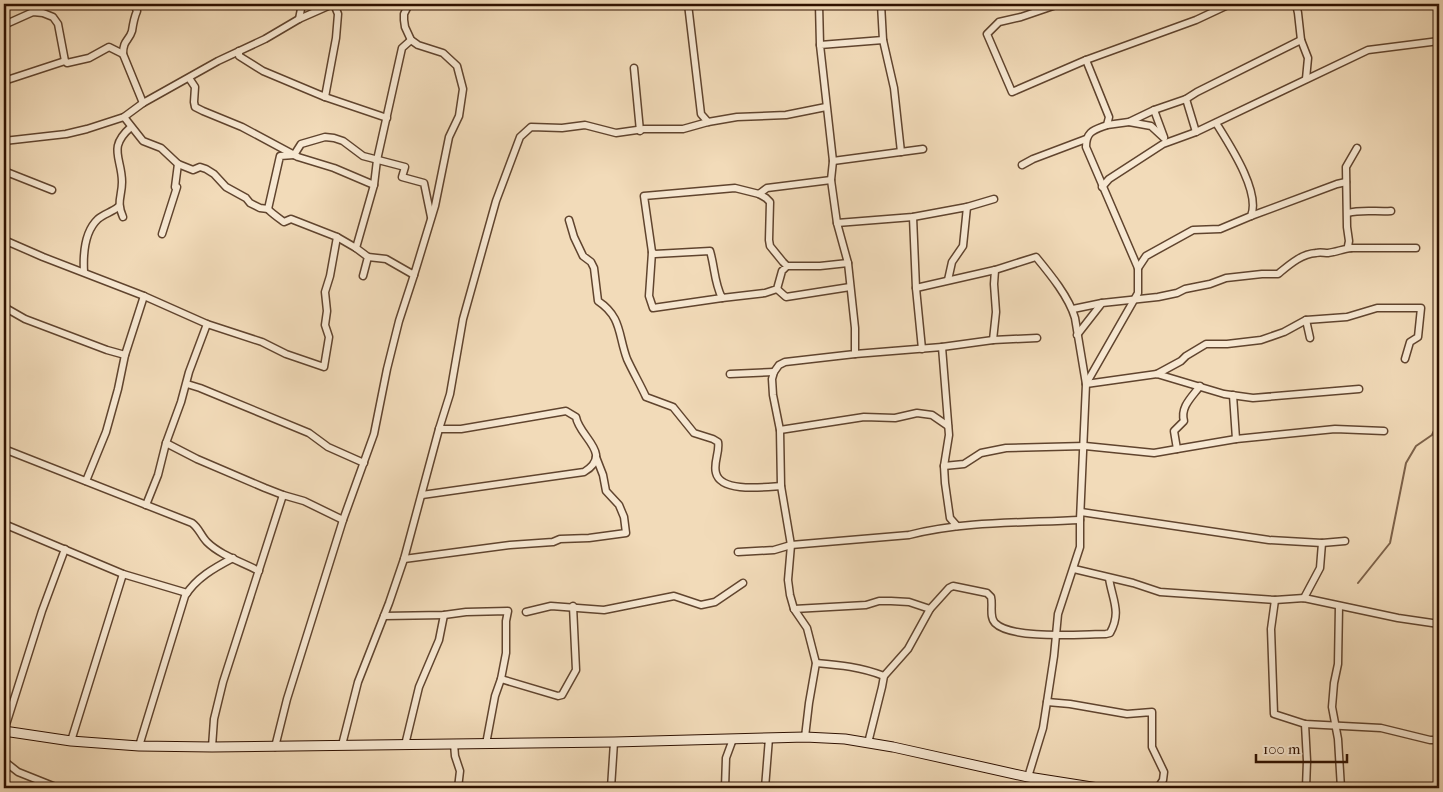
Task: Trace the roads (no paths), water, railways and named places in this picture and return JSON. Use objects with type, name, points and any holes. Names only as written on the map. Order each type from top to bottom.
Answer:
[{"type":"main road","points":[[4,731],[71,741],[139,746],[212,747],[614,742],[805,737],[845,739],[1028,777],[1098,788]]},
{"type":"street","points":[[134,4],[137,11],[132,20],[131,34],[123,46],[123,54],[142,103]]},
{"type":"street","points":[[299,19],[302,4]]},
{"type":"street","points":[[4,141],[66,134],[124,117],[142,103],[265,39],[299,19],[334,4],[338,14],[336,38],[325,97]]},
{"type":"street","points":[[275,747],[287,698],[343,520],[374,434],[399,320],[435,206],[449,137],[459,116],[463,89],[457,66],[443,53],[418,45],[411,40],[404,20],[404,14],[409,4]]},
{"type":"street","points":[[688,4],[701,114],[708,122]]},
{"type":"street","points":[[819,4],[820,45],[832,161],[830,180],[837,223],[848,263],[855,328],[855,354]]},
{"type":"street","points":[[881,4],[883,40],[894,88],[901,152]]},
{"type":"street","points":[[1059,4],[1021,17],[999,22],[987,34],[1012,92],[1086,60],[1196,20],[1228,5]]},
{"type":"street","points":[[1296,4],[1301,40],[1308,58],[1306,79]]},
{"type":"street","points":[[4,25],[33,12],[53,17],[58,24],[65,61]]},
{"type":"street","points":[[356,248],[374,185],[402,48],[411,40]]},
{"type":"street","points":[[820,45],[883,40]]},
{"type":"street","points":[[1022,165],[1032,159],[1086,139],[1092,131],[1107,125],[1129,122],[1154,110],[1186,99],[1301,40]]},
{"type":"street","points":[[1102,187],[1109,179],[1164,141],[1196,132],[1368,50],[1439,41]]},
{"type":"street","points":[[4,81],[65,61],[71,64],[89,58],[108,47],[123,54]]},
{"type":"street","points":[[239,51],[238,56],[263,71],[325,97],[387,118]]},
{"type":"street","points":[[1086,60],[1109,117],[1107,125]]},
{"type":"street","points":[[634,68],[640,131]]},
{"type":"street","points":[[189,78],[196,87],[194,102],[196,107],[242,127],[294,155],[334,168],[374,185]]},
{"type":"street","points":[[1186,99],[1196,132]]},
{"type":"street","points":[[342,745],[358,682],[404,559],[450,394],[463,319],[496,201],[520,137],[531,127],[562,128],[585,125],[616,133],[683,129],[737,117],[786,115],[826,107]]},
{"type":"street","points":[[1154,110],[1164,141]]},
{"type":"street","points":[[124,117],[143,141],[161,148],[178,164],[193,170],[200,168],[214,174],[226,187],[246,198],[250,203],[260,208],[268,209],[284,222],[291,219],[337,237],[368,257],[386,259],[414,275]]},
{"type":"street","points":[[1129,122],[1151,126],[1164,141]]},
{"type":"street","points":[[1216,123],[1244,170],[1254,207],[1251,216]]},
{"type":"street","points":[[123,217],[118,207],[122,177],[116,156],[121,136],[132,128]]},
{"type":"street","points":[[294,155],[301,144],[325,137],[343,141],[362,156],[405,167],[402,177],[424,184],[431,217]]},
{"type":"street","points":[[1086,139],[1086,147],[1102,187],[1138,268],[1140,296]]},
{"type":"street","points":[[1351,248],[1348,246],[1346,167],[1357,148]]},
{"type":"street","points":[[832,161],[924,149]]},
{"type":"street","points":[[268,209],[280,156],[294,155]]},
{"type":"street","points":[[162,234],[177,187],[175,187],[178,164]]},
{"type":"street","points":[[4,171],[52,190]]},
{"type":"street","points":[[1099,178],[1109,179]]},
{"type":"street","points":[[759,194],[767,188],[830,180]]},
{"type":"street","points":[[1138,268],[1146,256],[1193,230],[1220,229],[1346,182]]},
{"type":"street","points":[[777,289],[765,293],[653,308],[649,296],[652,252],[644,196],[735,188],[759,194],[770,202],[770,246],[787,266]]},
{"type":"street","points":[[837,223],[913,217],[967,207],[994,198]]},
{"type":"street","points":[[84,272],[85,251],[91,227],[102,216],[118,207]]},
{"type":"street","points":[[948,280],[952,262],[964,246],[967,207]]},
{"type":"street","points":[[1348,213],[1356,210],[1369,212],[1391,211]]},
{"type":"street","points":[[913,217],[916,288],[922,348]]},
{"type":"street","points":[[570,220],[574,237],[583,256],[591,262],[594,268],[598,301],[612,311],[626,357],[646,397],[673,407],[694,433],[713,438],[718,442],[716,475],[726,484],[755,487],[781,486]]},
{"type":"street","points":[[4,249],[7,241],[144,296],[207,324],[262,342],[286,354],[324,367],[329,337],[325,325],[327,312],[325,292],[337,237]]},
{"type":"street","points":[[1072,309],[1102,303],[1133,300],[1140,296],[1158,297],[1226,278],[1278,274],[1290,263],[1306,255],[1351,248],[1416,248]]},
{"type":"street","points":[[652,252],[655,254],[710,251],[716,286],[722,298]]},
{"type":"street","points":[[916,288],[995,270],[1036,256],[1051,275],[1072,309],[1086,384],[1080,547],[1058,614],[1057,635],[1043,728],[1028,777]]},
{"type":"street","points":[[362,276],[368,257]]},
{"type":"street","points":[[777,289],[782,271],[787,266],[820,266],[848,263]]},
{"type":"street","points":[[993,340],[996,312],[995,270]]},
{"type":"street","points":[[777,289],[786,297],[850,287]]},
{"type":"street","points":[[86,481],[106,432],[125,355],[144,296]]},
{"type":"street","points":[[1086,384],[1133,300]]},
{"type":"street","points":[[1077,335],[1102,303]]},
{"type":"street","points":[[4,307],[25,319],[125,355]]},
{"type":"street","points":[[1086,384],[1157,374],[1206,344],[1227,344],[1261,340],[1284,332],[1306,320],[1346,318],[1377,308],[1421,308],[1418,337],[1410,342],[1405,359]]},
{"type":"street","points":[[1306,320],[1310,338]]},
{"type":"street","points":[[146,505],[158,475],[166,443],[187,384],[189,372],[207,324]]},
{"type":"street","points":[[805,737],[808,703],[816,663],[807,628],[794,609],[790,595],[788,580],[791,545],[781,486],[780,430],[773,395],[772,379],[774,372],[778,366],[785,362],[942,347],[993,340],[1037,338]]},
{"type":"street","points":[[942,347],[949,435],[944,466],[950,518],[957,526]]},
{"type":"street","points":[[730,374],[774,372]]},
{"type":"street","points":[[1157,374],[1233,396],[1253,398],[1359,389]]},
{"type":"street","points":[[187,384],[309,433],[328,447],[364,464]]},
{"type":"street","points":[[1177,449],[1174,431],[1184,421],[1182,416],[1185,405],[1200,386]]},
{"type":"street","points":[[1233,396],[1236,439]]},
{"type":"street","points":[[422,495],[584,472],[594,464],[596,457],[596,450],[578,425],[576,417],[566,411],[461,429],[439,429]]},
{"type":"street","points":[[780,430],[864,417],[895,418],[917,413],[932,415],[948,426]]},
{"type":"street","points":[[944,466],[964,464],[981,453],[1006,448],[1085,446],[1154,452],[1236,439],[1335,429],[1384,431]]},
{"type":"street","points":[[166,443],[283,495],[304,500],[343,520]]},
{"type":"street","points":[[4,449],[192,524],[196,526],[207,543],[258,571]]},
{"type":"street","points":[[404,559],[500,546],[626,533],[624,517],[619,505],[606,491],[603,474],[596,457]]},
{"type":"street","points":[[212,747],[214,719],[224,682],[283,495]]},
{"type":"street","points":[[1081,512],[1269,540],[1322,543],[1345,541]]},
{"type":"street","points":[[738,552],[774,550],[791,545],[909,535],[974,524],[1080,520]]},
{"type":"street","points":[[4,524],[123,574],[187,593]]},
{"type":"street","points":[[1304,598],[1320,568],[1322,543]]},
{"type":"street","points":[[4,731],[42,611],[65,549]]},
{"type":"street","points":[[139,746],[187,593],[192,585],[202,577],[233,558]]},
{"type":"street","points":[[1074,569],[1134,583],[1160,592],[1275,600],[1304,598],[1398,618],[1439,624]]},
{"type":"street","points":[[71,741],[123,574]]},
{"type":"street","points":[[868,743],[884,676],[908,649],[930,609],[949,588],[957,586],[987,593],[992,597],[992,618],[994,623],[1000,627],[1026,634],[1057,635],[1110,632],[1116,604],[1110,590],[1109,578]]},
{"type":"street","points":[[526,612],[551,606],[573,606],[604,610],[674,596],[701,605],[715,602],[744,583]]},
{"type":"street","points":[[1275,600],[1271,629],[1274,714],[1305,724],[1380,728],[1430,740],[1439,740]]},
{"type":"street","points":[[794,609],[866,605],[879,601],[909,602],[930,609]]},
{"type":"street","points":[[500,679],[558,696],[562,695],[576,670],[573,606]]},
{"type":"street","points":[[1339,606],[1338,664],[1332,707],[1338,739],[1341,788]]},
{"type":"street","points":[[384,616],[444,615],[508,610],[506,653],[495,696],[486,744]]},
{"type":"street","points":[[405,745],[419,687],[439,640],[444,615]]},
{"type":"street","points":[[816,663],[852,666],[884,676]]},
{"type":"street","points":[[1047,702],[1127,714],[1152,712],[1152,747],[1164,772],[1163,780],[1158,788]]},
{"type":"street","points":[[1305,724],[1306,788]]},
{"type":"street","points":[[765,788],[769,738]]},
{"type":"street","points":[[725,788],[726,758],[733,739]]},
{"type":"street","points":[[611,788],[614,742]]},
{"type":"street","points":[[454,744],[455,756],[460,771],[458,788]]},
{"type":"street","points":[[4,761],[18,772],[58,788]]},
{"type":"waterway","points":[[1358,583],[1390,543],[1406,463],[1416,446],[1432,435],[1439,420]]}]
